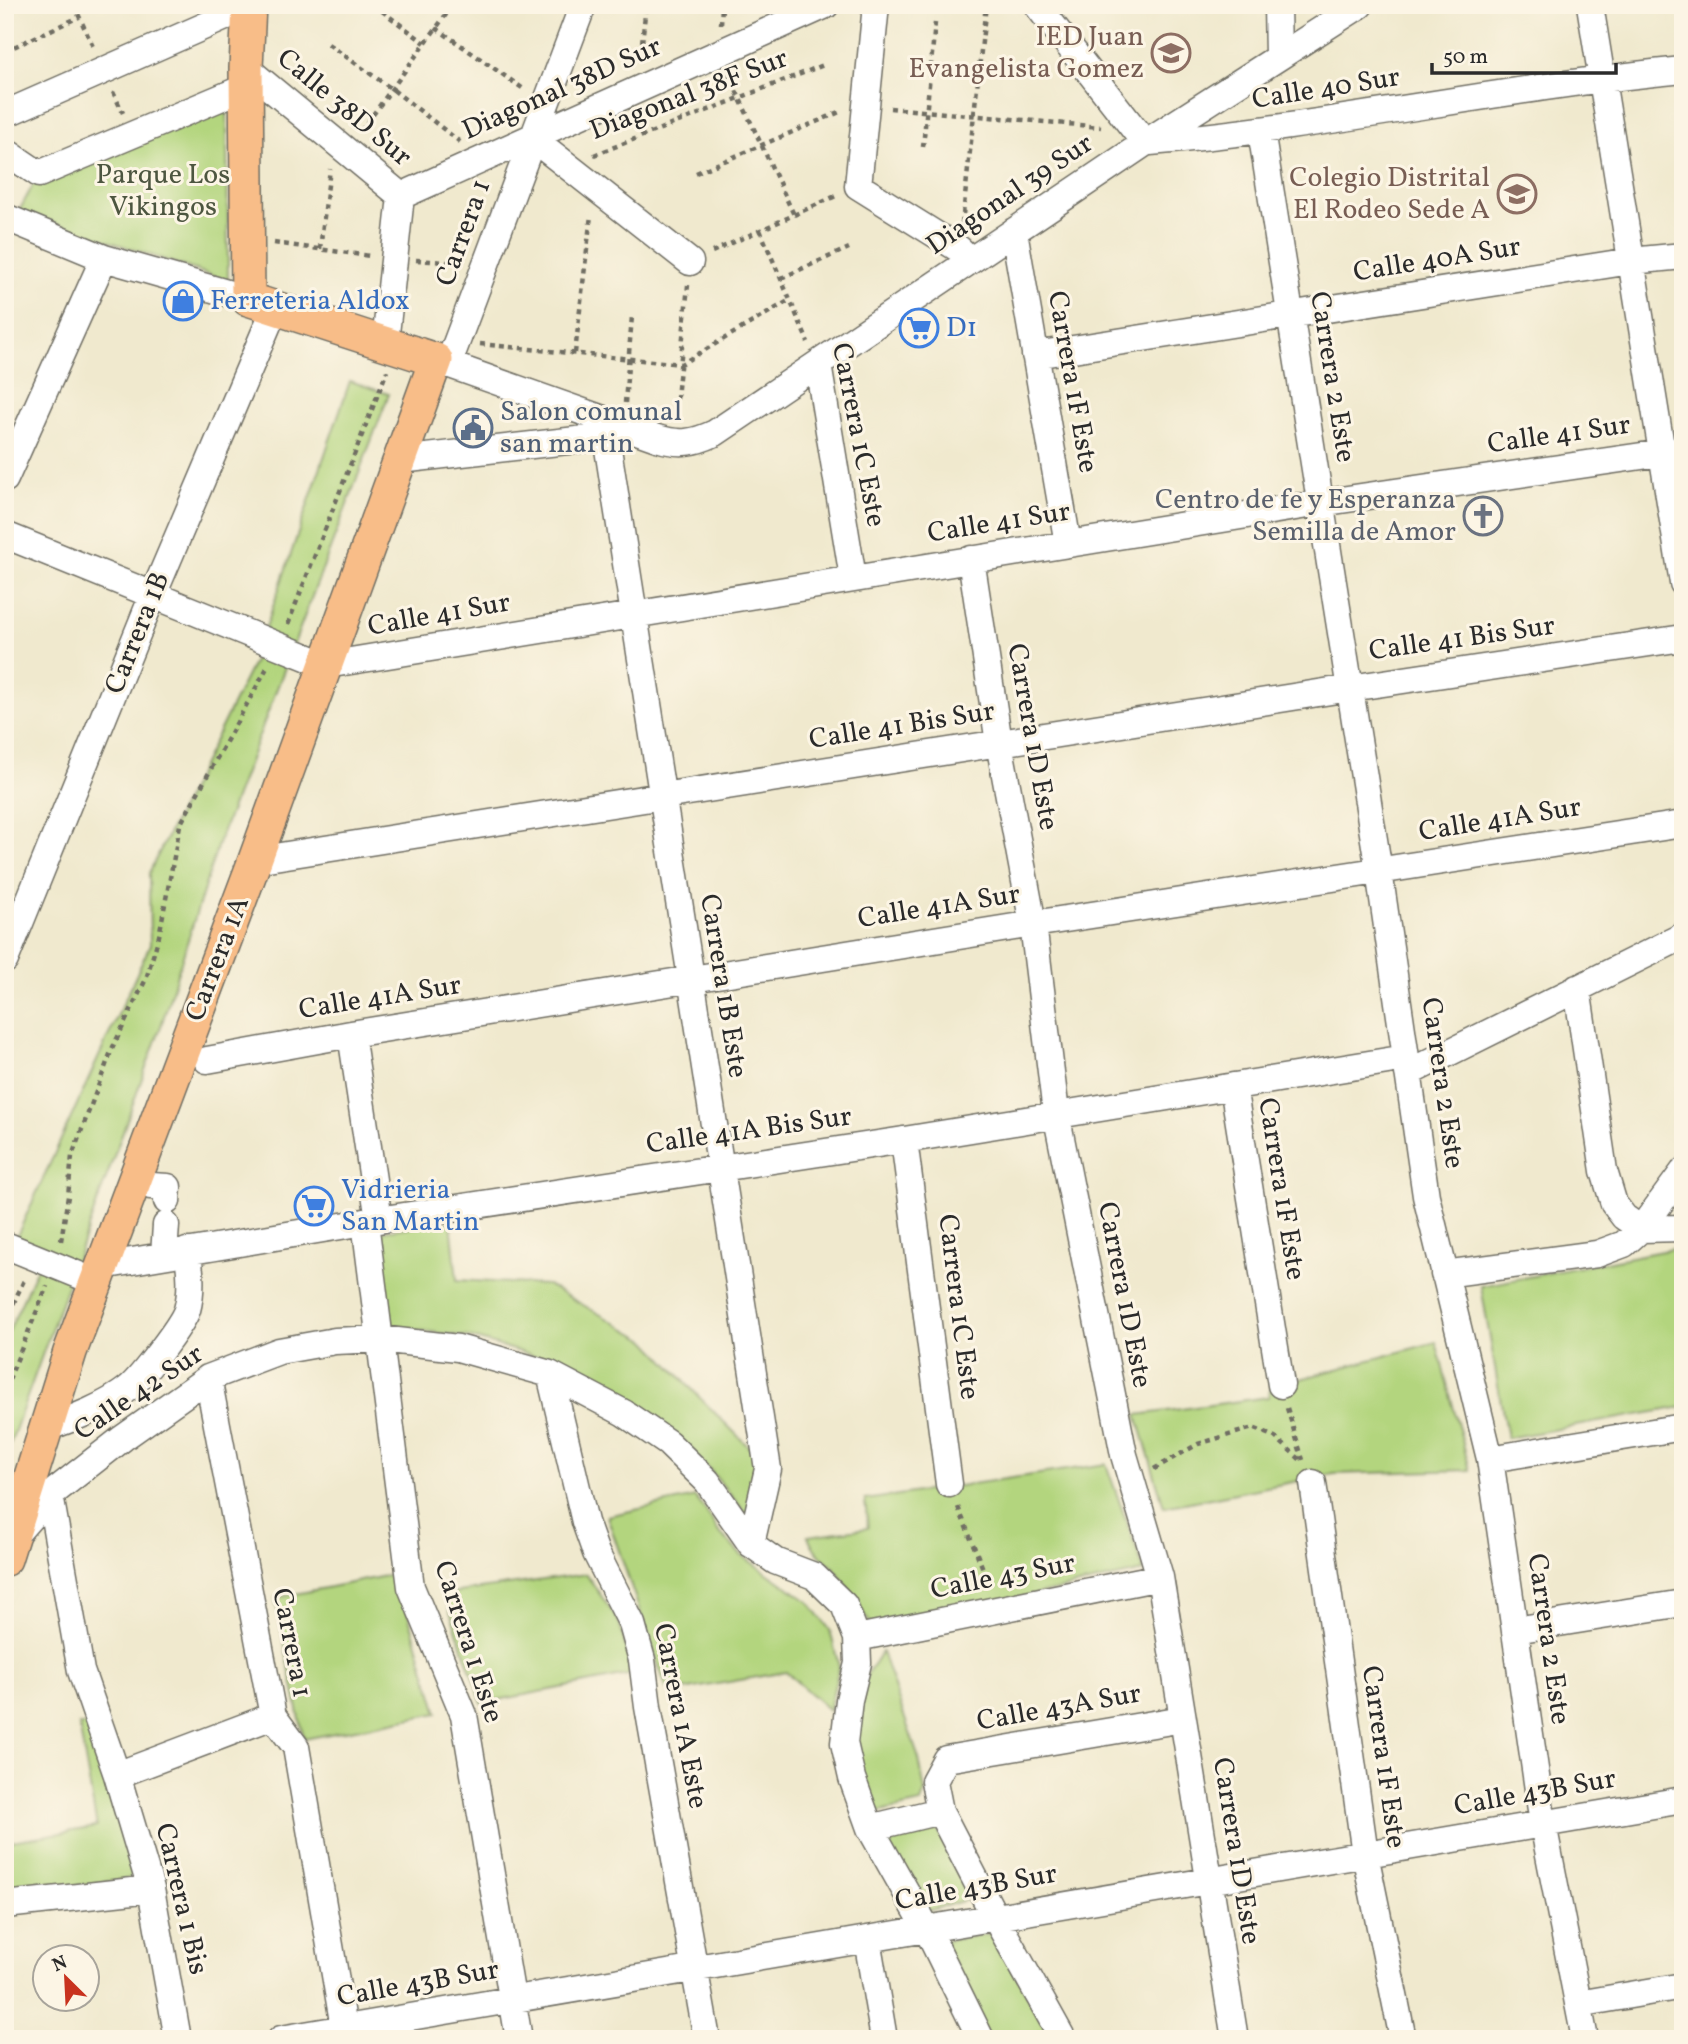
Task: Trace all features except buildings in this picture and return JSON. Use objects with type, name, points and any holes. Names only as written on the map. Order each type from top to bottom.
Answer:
[{"type":"main road","name":"Carrera 1B","points":[[236,12],[246,77],[262,304]]},
{"type":"main road","points":[[262,304],[388,352],[447,355]]},
{"type":"main road","name":"Carrera 1A","points":[[8,1549],[99,1274],[255,860],[400,460],[447,355]]},
{"type":"street","name":"Carrera 1","points":[[447,355],[583,5]]},
{"type":"street","name":"Diagonal 38D Sur","points":[[401,196],[826,5]]},
{"type":"street","points":[[876,5],[858,186],[965,255]]},
{"type":"street","points":[[1037,5],[1140,136]]},
{"type":"street","points":[[1277,5],[1278,56]]},
{"type":"street","name":"Diagonal 39 Sur","points":[[686,442],[715,433],[818,363],[965,255],[1014,231],[1140,136],[1360,5]]},
{"type":"street","points":[[1590,5],[1631,261],[1672,451],[1683,583]]},
{"type":"street","points":[[5,114],[236,12]]},
{"type":"street","name":"Calle 40 Sur","points":[[1140,136],[1261,131],[1602,78],[1683,70]]},
{"type":"street","points":[[5,151],[39,174],[246,77]]},
{"type":"street","name":"Calle 38D Sur","points":[[246,77],[340,146],[401,196]]},
{"type":"street","name":"Carrera 2 Este","points":[[1261,131],[1379,871],[1426,1196],[1490,1459],[1543,1824],[1585,2039]]},
{"type":"street","points":[[532,138],[690,262]]},
{"type":"street","points":[[388,352],[401,196]]},
{"type":"street","points":[[5,217],[104,258],[262,304]]},
{"type":"street","name":"Carrera 1F Este","points":[[1014,231],[1068,544]]},
{"type":"street","name":"Calle 40A Sur","points":[[1035,355],[1631,261],[1683,256]]},
{"type":"street","points":[[5,479],[104,258]]},
{"type":"street","name":"Carrera 1B","points":[[5,960],[153,595],[262,304]]},
{"type":"street","points":[[447,355],[622,432],[686,442]]},
{"type":"street","name":"Carrera 1C Este","points":[[818,363],[853,578]]},
{"type":"street","points":[[400,460],[622,432]]},
{"type":"street","name":"Carrera 1B Este","points":[[622,432],[633,614],[768,1469],[751,1544]]},
{"type":"street","name":"Calle 41 Sur","points":[[326,665],[1320,503],[1672,451]]},
{"type":"street","points":[[5,535],[326,665]]},
{"type":"street","name":"Carrera 1D Este","points":[[971,559],[999,743],[1033,924],[1056,1114],[1124,1455],[1160,1577],[1235,2039]]},
{"type":"street","name":"Calle 41 Bis Sur","points":[[255,860],[1683,638]]},
{"type":"street","name":"Calle 41A Sur","points":[[208,1060],[351,1034],[1033,924],[1683,824]]},
{"type":"street","name":"Calle 41A Bis Sur","points":[[99,1274],[176,1253],[372,1221],[719,1166],[904,1140],[1233,1086],[1407,1066],[1683,936]]},
{"type":"street","points":[[1577,988],[1604,1171],[1614,1204],[1624,1217],[1641,1229],[1683,1228]]},
{"type":"street","name":"Carrera 1 Este","points":[[351,1034],[372,1221],[380,1339],[411,1587],[464,1715],[519,2039]]},
{"type":"street","name":"Carrera 1F Este","points":[[1233,1086],[1281,1385]]},
{"type":"street","name":"Carrera 1C Este","points":[[904,1140],[948,1483]]},
{"type":"street","points":[[1444,1275],[1597,1254],[1624,1244],[1641,1229],[1683,1172]]},
{"type":"street","points":[[46,1428],[79,1415],[130,1388],[187,1311],[191,1269],[176,1253],[161,1204]]},
{"type":"street","points":[[5,1245],[45,1261],[99,1274]]},
{"type":"street","name":"Calle 42 Sur","points":[[8,1549],[50,1495],[123,1438],[208,1378],[279,1351],[335,1341],[380,1339],[458,1348],[550,1374],[624,1413],[668,1443],[707,1481],[751,1544]]},
{"type":"street","name":"Carrera 1A Este","points":[[550,1374],[585,1522],[596,1553],[632,1624],[642,1660],[648,1707],[708,2039]]},
{"type":"street","name":"Carrera 1","points":[[208,1378],[273,1716],[296,1747],[345,2033]]},
{"type":"street","points":[[1490,1459],[1683,1427]]},
{"type":"street","name":"Carrera 1F Este","points":[[1308,1472],[1365,1854],[1403,2039]]},
{"type":"street","points":[[50,1495],[81,1671],[117,1775],[273,1716]]},
{"type":"street","points":[[751,1544],[775,1561],[814,1576],[844,1605],[857,1638],[858,1664],[849,1700],[844,1743],[852,1778],[870,1828],[927,1929],[981,2039]]},
{"type":"street","name":"Calle 43 Sur","points":[[857,1638],[1160,1577]]},
{"type":"street","points":[[1515,1630],[1683,1603]]},
{"type":"street","name":"Calle 43A Sur","points":[[940,1811],[934,1781],[946,1759],[1183,1719]]},
{"type":"street","name":"Carrera 1 Bis","points":[[117,1775],[151,1889],[178,2039]]},
{"type":"street","name":"Calle 43B Sur","points":[[281,2039],[345,2033],[511,2000],[1683,1800]]},
{"type":"street","points":[[870,1828],[940,1811],[1063,2039]]},
{"type":"street","points":[[5,1905],[151,1889]]},
{"type":"street","points":[[867,1939],[884,2039]]},
{"type":"street","points":[[1578,2004],[1683,1986]]},
{"type":"path","points":[[374,5],[425,43]]},
{"type":"path","points":[[320,249],[340,146],[392,89],[453,5]]},
{"type":"path","points":[[636,91],[646,5]]},
{"type":"path","points":[[722,5],[719,53],[794,215]]},
{"type":"path","points":[[965,255],[974,116],[986,5]]},
{"type":"path","points":[[5,51],[79,17]]},
{"type":"path","points":[[923,147],[935,23]]},
{"type":"path","points":[[436,28],[546,104]]},
{"type":"path","points":[[328,44],[392,89],[482,160]]},
{"type":"path","name":"Diagonal 38F Sur","points":[[568,165],[826,64]]},
{"type":"path","points":[[696,173],[865,103],[1140,136]]},
{"type":"path","points":[[575,353],[594,186]]},
{"type":"path","points":[[686,442],[681,364],[690,262],[858,186]]},
{"type":"path","name":"Carrera 1C Este","points":[[760,230],[818,363]]},
{"type":"path","points":[[781,278],[849,248]]},
{"type":"path","points":[[447,355],[575,353],[681,364],[790,300]]},
{"type":"path","points":[[622,432],[632,316]]},
{"type":"path","points":[[5,1389],[68,1196],[72,1156],[112,1049],[146,979],[159,936],[180,825],[279,647],[388,352]]},
{"type":"path","points":[[5,1322],[45,1261]]},
{"type":"path","points":[[1281,1385],[1308,1472]]},
{"type":"path","points":[[1133,1483],[1198,1444],[1253,1428],[1275,1437],[1308,1472]]},
{"type":"path","points":[[948,1483],[1000,1609]]},
{"type":"green space","name":"Parque Los Vikingos","points":[[227,100],[228,281],[19,211],[39,174]]},
{"type":"green space","points":[[350,381],[389,394],[219,841],[161,1026],[5,1458],[5,1340],[43,1254],[15,1240],[150,945],[149,873],[255,659]]},
{"type":"green space","points":[[451,1222],[457,1280],[547,1285],[646,1340],[762,1460],[748,1516],[710,1470],[644,1410],[558,1363],[469,1337],[387,1326],[375,1232]]},
{"type":"green space","points":[[1683,1247],[1683,1407],[1507,1438],[1481,1286]]},
{"type":"green space","points":[[1436,1342],[1470,1470],[1334,1474],[1164,1507],[1137,1415],[1268,1397],[1271,1387]]},
{"type":"green space","points":[[1106,1464],[1144,1571],[875,1629],[844,1581],[815,1550],[808,1536],[868,1528],[865,1500]]},
{"type":"green space","points":[[695,1497],[718,1531],[741,1555],[809,1602],[830,1630],[839,1667],[829,1710],[786,1672],[678,1691],[667,1690],[607,1516]]},
{"type":"green space","points":[[396,1574],[438,1713],[304,1739],[275,1598]]},
{"type":"green space","points":[[586,1574],[619,1622],[633,1674],[482,1703],[444,1594]]},
{"type":"green space","points":[[882,1652],[919,1759],[925,1792],[921,1803],[871,1814],[859,1785],[857,1707],[864,1679]]},
{"type":"green space","points":[[79,1725],[91,1725],[112,1792],[133,1878],[5,1896],[5,1842],[97,1827]]},
{"type":"green space","points":[[936,1826],[973,1898],[924,1912],[884,1838]]},
{"type":"green space","points":[[992,1933],[1053,2039],[988,2039],[939,1942]]},
{"type":"place","name":"IED Juan Evangelista Gomez","points":[[1171,53]]},
{"type":"place","name":"Colegio Distrital El Rodeo Sede A","points":[[1517,194]]},
{"type":"place","name":"Ferreteria Aldox","points":[[183,301]]},
{"type":"place","name":"D1","points":[[919,328]]},
{"type":"place","name":"Salon comunal san martin","points":[[473,428]]},
{"type":"place","name":"Centro de fe y Esperanza Semilla de Amor","points":[[1483,516]]},
{"type":"place","name":"Vidrieria San Martin","points":[[314,1206]]}]
